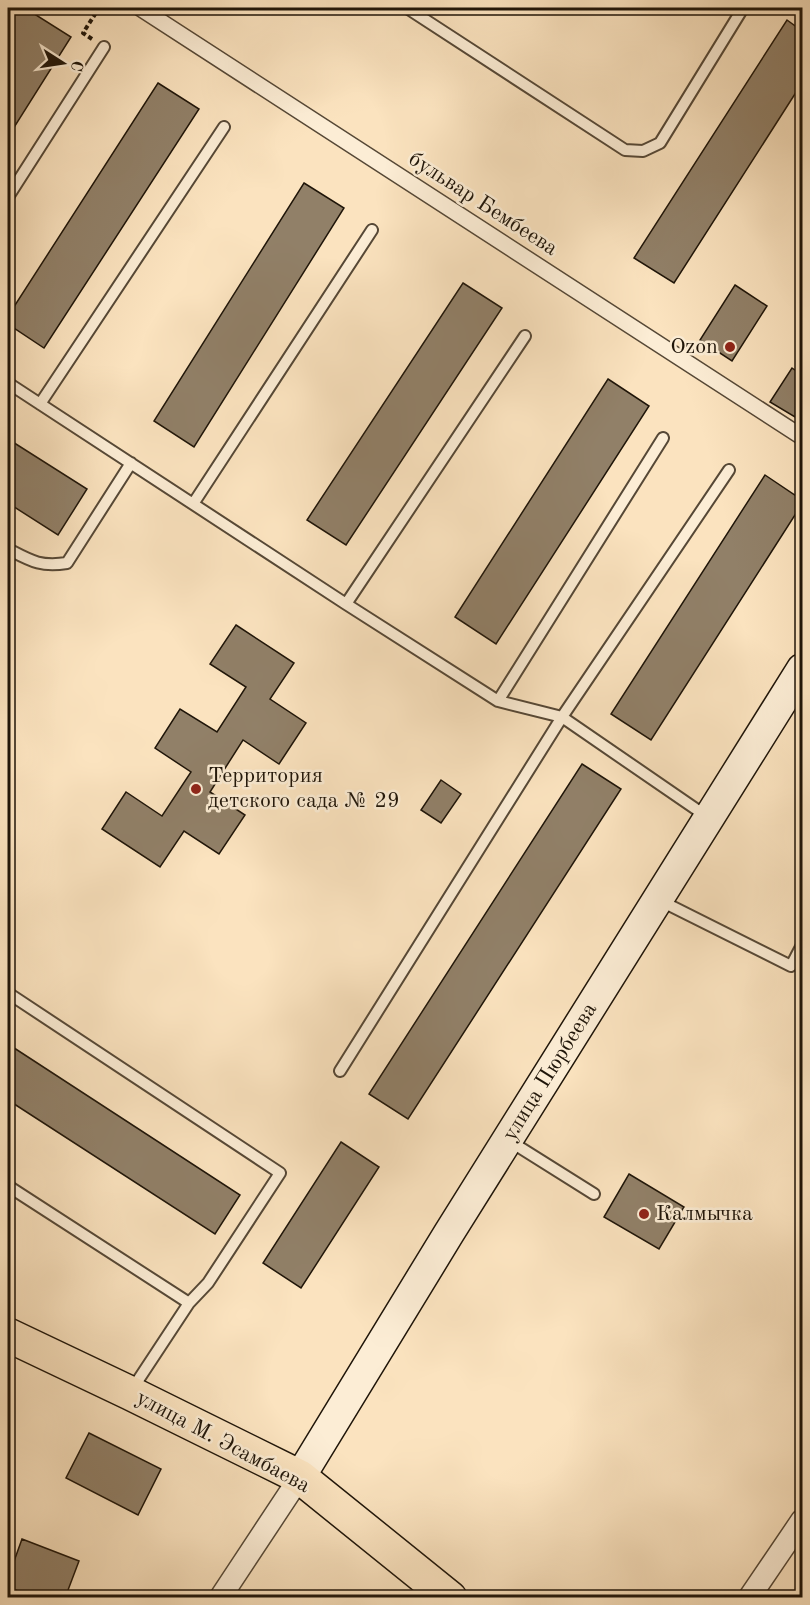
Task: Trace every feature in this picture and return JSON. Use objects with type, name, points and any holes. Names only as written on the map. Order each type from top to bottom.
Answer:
[{"type":"main road","name":"улица Пюрбеева","points":[[300,1477],[443,1243],[802,669]]},
{"type":"main road","name":"улица М. Эсамбаева","points":[[8,1335],[300,1477],[450,1598]]},
{"type":"street","name":"бульвар Бембеева","points":[[140,8],[802,437]]},
{"type":"street","points":[[220,1598],[300,1477]]},
{"type":"street","points":[[749,1598],[802,1520]]},
{"type":"lane","points":[[407,8],[625,150],[643,151],[660,143],[743,8]]},
{"type":"lane","points":[[8,197],[104,47]]},
{"type":"lane","points":[[40,404],[224,127]]},
{"type":"lane","points":[[193,504],[372,230]]},
{"type":"lane","points":[[346,604],[525,336]]},
{"type":"lane","points":[[8,383],[498,701],[562,717],[709,818]]},
{"type":"lane","points":[[498,701],[663,438]]},
{"type":"lane","points":[[8,549],[32,561],[51,565],[67,563],[130,463]]},
{"type":"lane","points":[[340,1071],[562,717],[729,470]]},
{"type":"lane","points":[[658,900],[791,966],[802,945]]},
{"type":"lane","points":[[8,993],[280,1173],[208,1283],[189,1303],[130,1393]]},
{"type":"lane","points":[[508,1140],[594,1194]]},
{"type":"lane","points":[[8,1186],[189,1303]]},
{"type":"path","points":[[99,8],[83,33],[104,47]]},
{"type":"building","points":[[8,8],[25,8],[71,37],[8,137]]},
{"type":"building","points":[[787,20],[802,31],[802,83],[674,283],[634,258]]},
{"type":"building","points":[[158,83],[199,109],[44,348],[8,324],[8,316]]},
{"type":"building","points":[[304,183],[344,208],[194,447],[154,421]]},
{"type":"building","points":[[463,283],[502,308],[346,545],[307,520]]},
{"type":"building","points":[[735,285],[767,306],[732,361],[700,340]]},
{"type":"building","points":[[792,368],[802,375],[802,405],[795,417],[770,402]]},
{"type":"building","points":[[608,379],[649,406],[496,644],[455,617]]},
{"type":"building","points":[[8,439],[87,489],[58,535],[8,503]]},
{"type":"building","points":[[765,475],[802,500],[802,504],[651,740],[611,714]]},
{"type":"building","points":[[236,625],[294,663],[270,699],[306,723],[279,764],[243,740],[210,792],[245,815],[219,854],[184,831],[160,867],[102,829],[126,792],[162,816],[191,772],[155,748],[180,709],[217,732],[246,687],[210,664]]},
{"type":"building","points":[[582,764],[621,789],[408,1119],[369,1094]]},
{"type":"building","points":[[441,780],[461,794],[441,823],[421,810]]},
{"type":"building","points":[[8,1044],[240,1195],[215,1234],[8,1100]]},
{"type":"building","points":[[341,1142],[379,1167],[301,1288],[263,1263]]},
{"type":"building","points":[[629,1174],[684,1207],[659,1249],[604,1217]]},
{"type":"building","points":[[89,1433],[161,1469],[138,1515],[66,1478]]},
{"type":"building","points":[[22,1539],[79,1561],[65,1598],[36,1598],[8,1587],[8,1578]]},
{"type":"place","name":"Ozon","points":[[730,347]]},
{"type":"place","name":"Территория детского сада № 29","points":[[196,789]]},
{"type":"place","name":"Калмычка","points":[[644,1214]]}]
